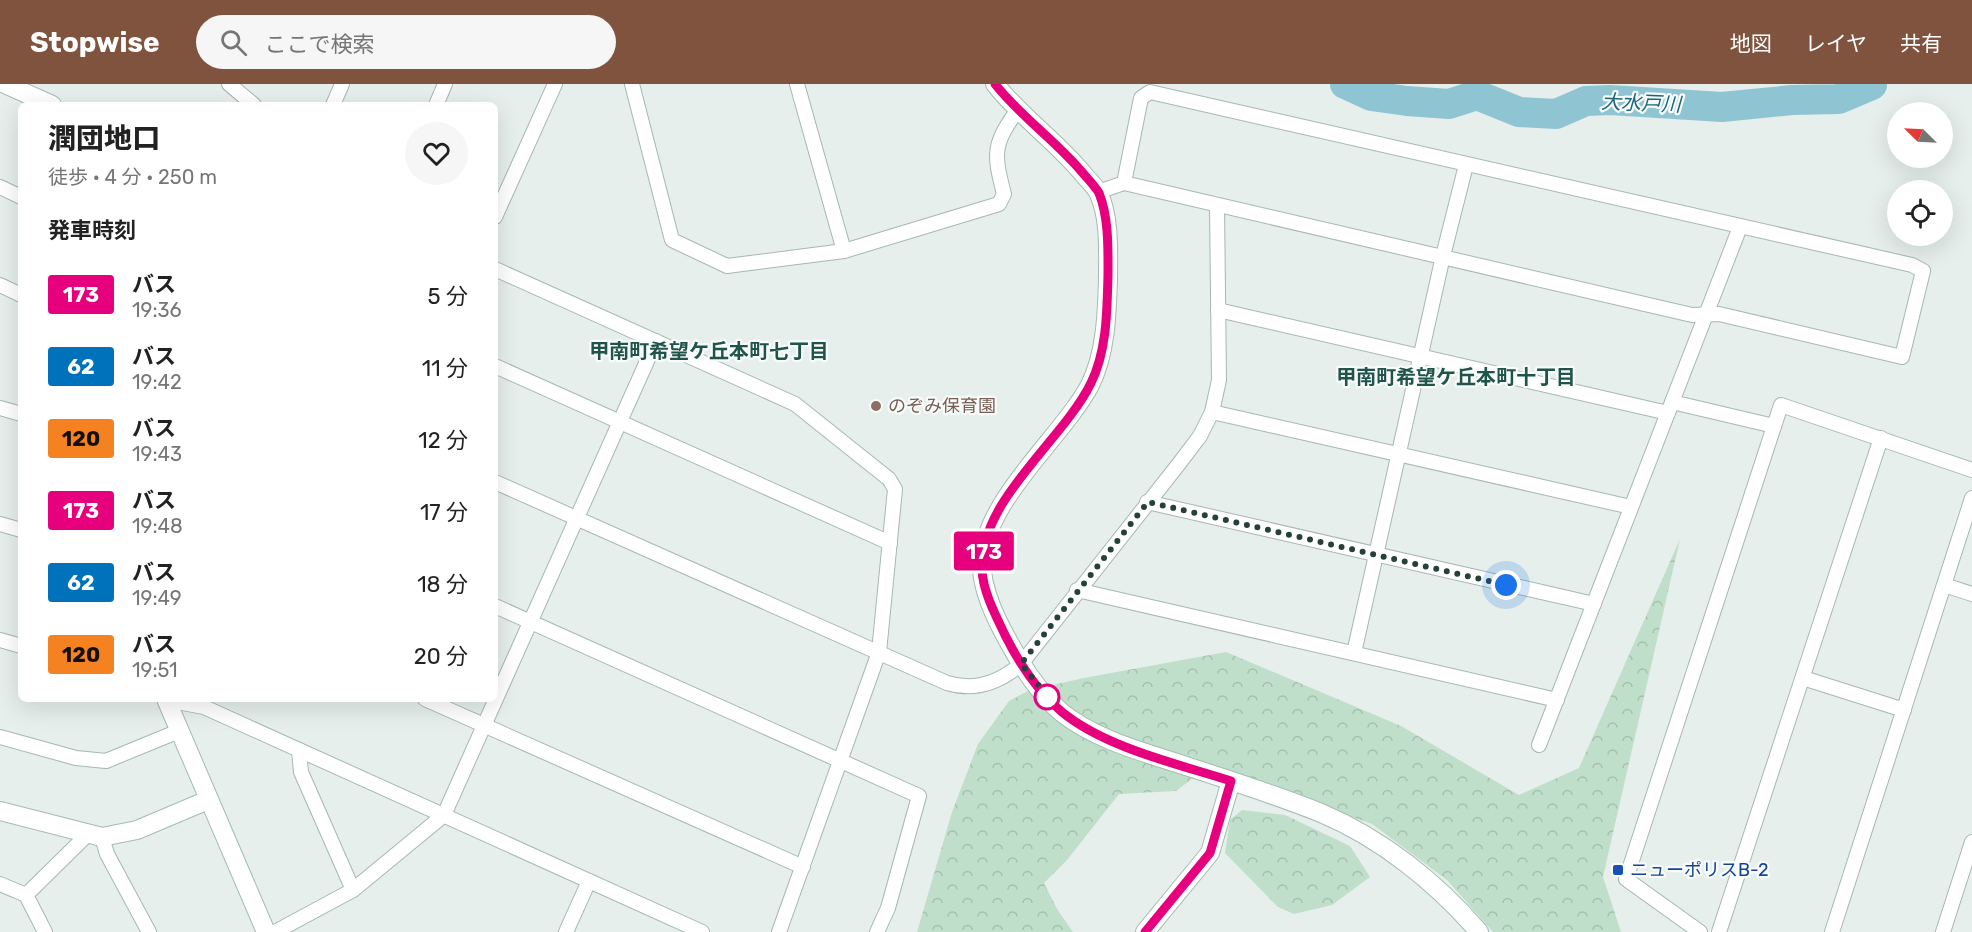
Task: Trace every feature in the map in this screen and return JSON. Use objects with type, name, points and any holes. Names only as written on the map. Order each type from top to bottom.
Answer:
[{"type":"main road","points":[[5,84],[45,102]]},
{"type":"main road","points":[[995,84],[1056,143],[1098,192],[1106,220],[1108,261],[1104,345],[1091,382],[1075,409],[1010,494],[989,531],[983,556],[982,572],[990,600],[1021,664],[1061,711],[1083,726],[1151,755],[1322,813],[1376,841],[1454,903],[1479,932]]},
{"type":"main road","points":[[167,702],[207,800],[266,932]]},
{"type":"main road","points":[[1145,932],[1210,853],[1231,781]]},
{"type":"main road","points":[[0,811],[95,835],[137,830],[207,800]]},
{"type":"street","points":[[334,102],[342,84]]},
{"type":"street","points":[[437,102],[445,84]]},
{"type":"street","points":[[498,210],[555,84]]},
{"type":"street","points":[[632,84],[672,240],[727,266],[844,251],[999,204],[1004,194],[996,162],[998,147],[1005,128],[1019,108]]},
{"type":"street","points":[[797,84],[844,251]]},
{"type":"street","points":[[236,86],[251,102]]},
{"type":"street","points":[[1098,192],[1124,183],[1692,315],[1719,314],[1902,357],[1923,271],[1912,265],[1150,92],[1141,98],[1124,183]]},
{"type":"street","points":[[1354,653],[1420,355],[1467,165]]},
{"type":"street","points":[[0,187],[18,196]]},
{"type":"street","points":[[498,483],[957,686],[974,687],[998,681],[1021,664],[1200,436],[1212,412],[1219,380],[1217,206]]},
{"type":"street","points":[[1539,745],[1740,227]]},
{"type":"street","points":[[498,270],[795,404],[890,479],[896,489],[879,652],[779,932]]},
{"type":"street","points":[[0,285],[18,294]]},
{"type":"street","points":[[1218,310],[1420,355],[1670,407],[1774,426]]},
{"type":"street","points":[[498,694],[656,341]]},
{"type":"street","points":[[498,367],[890,543]]},
{"type":"street","points":[[1700,932],[1626,879],[1781,405],[1972,470]]},
{"type":"street","points":[[0,408],[18,413]]},
{"type":"street","points":[[1212,412],[1631,507]]},
{"type":"street","points":[[1719,932],[1881,438]]},
{"type":"street","points":[[1832,932],[1972,498]]},
{"type":"street","points":[[1148,502],[1594,604]]},
{"type":"street","points":[[0,524],[18,529]]},
{"type":"street","points":[[1944,585],[1972,594]]},
{"type":"street","points":[[1077,590],[1557,700]]},
{"type":"street","points":[[498,607],[919,796],[888,908],[877,932]]},
{"type":"street","points":[[0,640],[18,645]]},
{"type":"street","points":[[1803,678],[1904,710]]},
{"type":"street","points":[[180,702],[204,707],[589,881],[677,926],[702,932]]},
{"type":"street","points":[[432,702],[803,867]]},
{"type":"street","points":[[275,932],[353,890],[444,815],[494,702]]},
{"type":"street","points":[[0,737],[76,758],[106,761],[179,731]]},
{"type":"street","points":[[299,750],[301,772],[353,890]]},
{"type":"street","points":[[26,895],[95,835],[148,932]]},
{"type":"street","points":[[1943,932],[1972,842]]},
{"type":"street","points":[[566,932],[589,881]]},
{"type":"street","points":[[0,884],[26,895],[45,932]]},
{"type":"green space","points":[[1680,539],[1603,877],[1621,932],[1493,932],[1447,880],[1372,824],[1209,766],[1176,791],[1119,794],[1067,860],[1044,883],[1057,909],[1073,932],[917,932],[952,812],[978,744],[1009,701],[1030,690],[1226,652],[1401,726],[1519,795],[1579,768]]},
{"type":"green space","points":[[1242,810],[1285,815],[1350,846],[1370,877],[1332,905],[1294,914],[1278,907],[1225,853],[1230,820]]},
{"type":"waterway","name":"大水戸川","points":[[1345,84],[1371,96],[1449,104],[1477,95],[1519,112],[1556,114],[1586,101],[1610,100],[1722,107],[1792,100],[1839,99],[1872,85]]},
{"type":"bus line","name":"173","points":[[995,84],[1056,143],[1098,192],[1106,220],[1108,277],[1104,345],[1091,382],[1075,409],[1010,494],[989,531],[982,572],[990,600],[1021,664],[1061,711],[1083,726],[1120,743],[1231,781],[1210,853],[1145,932]]},
{"type":"place","name":"のぞみ保育園","points":[[876,406]]},
{"type":"place","name":"ニューポリスB-2","points":[[1618,870]]},
{"type":"district","name":"甲南町希望ケ丘本町七丁目","points":[[709,351]]},
{"type":"district","name":"甲南町希望ケ丘本町十丁目","points":[[1456,377]]},
{"type":"route","points":[[1047,697],[1050,699],[1021,664],[1148,502],[1506,585]]}]
